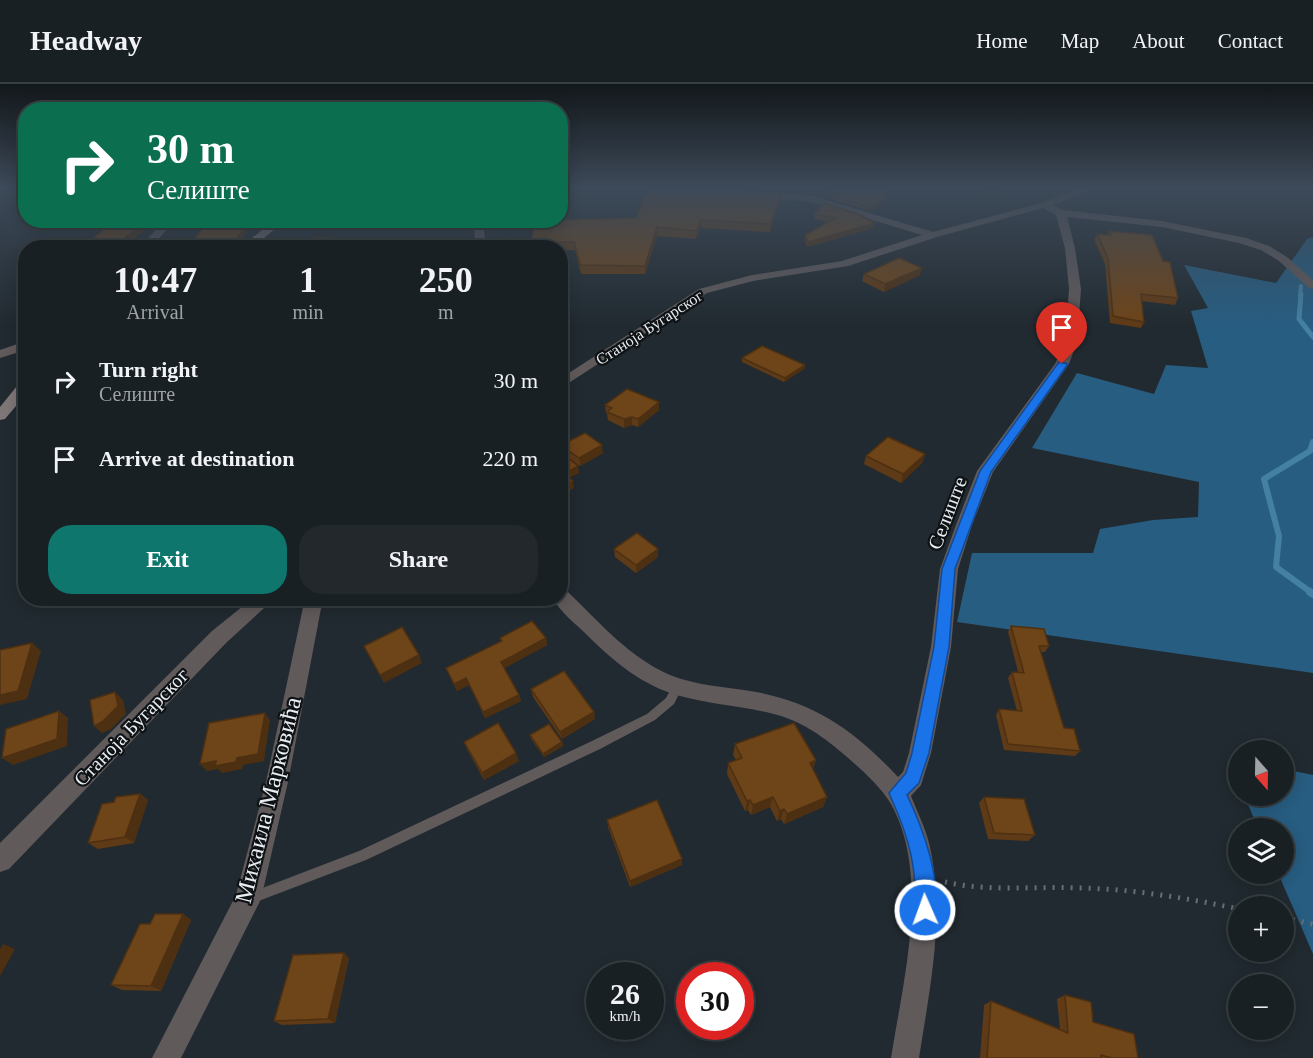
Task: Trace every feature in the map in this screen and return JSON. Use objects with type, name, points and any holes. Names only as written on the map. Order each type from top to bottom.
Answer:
[{"type":"street","name":"Селиште","points":[[898,793],[913,778],[920,753],[941,647],[949,569],[964,525],[986,471],[1062,364],[1071,342],[1075,289],[1067,234]]},
{"type":"street","points":[[1214,234],[1265,248],[1313,286]]},
{"type":"street","name":"Станоја Бугарског","points":[[568,379],[703,291],[752,278],[844,264],[933,235]]},
{"type":"street","points":[[0,354],[18,348]]},
{"type":"street","points":[[0,416],[18,394]]},
{"type":"street","points":[[568,604],[636,666],[678,686],[761,701],[804,714],[848,743],[898,793],[913,827],[924,877],[925,910],[905,1058]]},
{"type":"street","name":"Станоја Бугарског","points":[[0,860],[219,637],[256,606]]},
{"type":"street","name":"Михаила Марковића","points":[[166,1058],[248,899],[277,782],[312,606]]},
{"type":"lane","points":[[248,899],[362,856],[596,745],[651,717],[670,700],[678,686]]},
{"type":"path","points":[[924,877],[975,889],[1062,887],[1167,896],[1228,907]]},
{"type":"path","points":[[1294,920],[1313,924]]},
{"type":"shaded area","points":[[1313,237],[1313,673],[957,622],[972,553],[1093,553],[1100,529],[1153,520],[1198,517],[1199,482],[1032,448],[1077,373],[1154,394],[1166,365],[1208,368],[1191,311],[1208,308],[1184,265],[1276,283],[1307,239]]},
{"type":"shaded area","points":[[1294,771],[1313,775],[1313,954],[1294,910],[1294,896],[1288,896],[1283,884],[1294,884],[1294,818],[1254,818],[1249,806],[1294,806]]},
{"type":"building","points":[[98,234],[129,234],[122,240],[91,240]]},
{"type":"building","points":[[198,234],[240,234],[236,240],[194,240]]},
{"type":"building","points":[[532,234],[655,234],[645,266],[580,265],[574,242],[531,240]]},
{"type":"building","points":[[806,234],[835,234],[808,242]]},
{"type":"building","points":[[1097,234],[1152,235],[1163,261],[1170,262],[1178,298],[1141,294],[1144,322],[1113,316],[1108,258]]},
{"type":"building","points":[[315,237],[341,239],[341,240],[313,240]]},
{"type":"building","points":[[899,258],[922,268],[885,284],[864,274]]},
{"type":"building","points":[[762,346],[805,365],[785,378],[742,358]]},
{"type":"building","points":[[627,389],[659,402],[638,419],[632,417],[624,419],[607,412],[612,408],[605,405]]},
{"type":"building","points":[[585,433],[602,445],[579,458],[568,450],[568,442]]},
{"type":"building","points":[[888,437],[925,454],[903,474],[866,456]]},
{"type":"building","points":[[568,458],[578,466],[568,472]]},
{"type":"building","points":[[637,533],[658,549],[636,565],[614,549]]},
{"type":"building","points":[[532,621],[546,638],[501,662],[519,695],[483,712],[466,678],[454,684],[446,668],[502,641],[500,638]]},
{"type":"building","points":[[1011,626],[1044,629],[1049,646],[1039,646],[1064,728],[1074,729],[1080,751],[1008,744],[999,709],[1022,711],[1012,672],[1024,673]]},
{"type":"building","points":[[402,627],[419,655],[380,675],[364,646]]},
{"type":"building","points":[[32,643],[18,691],[0,695],[0,650]]},
{"type":"building","points":[[564,671],[594,712],[560,732],[531,689]]},
{"type":"building","points":[[115,692],[118,706],[102,722],[94,726],[90,700]]},
{"type":"building","points":[[59,711],[57,739],[2,758],[6,729]]},
{"type":"building","points":[[265,713],[258,754],[215,766],[216,761],[200,764],[209,723]]},
{"type":"building","points":[[498,723],[516,753],[482,773],[464,742]]},
{"type":"building","points":[[794,723],[816,760],[810,763],[827,797],[787,814],[784,809],[780,811],[773,797],[753,805],[750,800],[747,801],[728,763],[742,758],[735,744]]},
{"type":"building","points":[[549,724],[562,742],[543,754],[530,735]]},
{"type":"building","points":[[140,794],[125,837],[88,843],[102,804],[114,802],[116,797]]},
{"type":"building","points":[[984,797],[1024,799],[1035,835],[994,833]]},
{"type":"building","points":[[657,800],[682,859],[630,881],[607,820]]},
{"type":"building","points":[[155,914],[183,914],[151,986],[111,985],[140,924],[150,924]]},
{"type":"building","points":[[344,953],[328,1019],[274,1021],[293,955]]},
{"type":"building","points":[[1065,995],[1091,1002],[1093,1022],[1134,1034],[1138,1058],[1112,1058],[1101,1055],[1101,1058],[987,1058],[991,1001],[1068,1033]]},
{"type":"waterway","points":[[1300,296],[1301,286]]},
{"type":"waterway","points":[[1301,294],[1299,319],[1313,337]]},
{"type":"waterway","points":[[1312,593],[1276,567],[1279,536],[1264,479],[1310,451],[1313,442]]},
{"type":"route","points":[[925,910],[924,877],[920,852],[913,827],[898,793],[913,778],[920,753],[941,647],[949,569],[986,471],[1062,364]]}]
